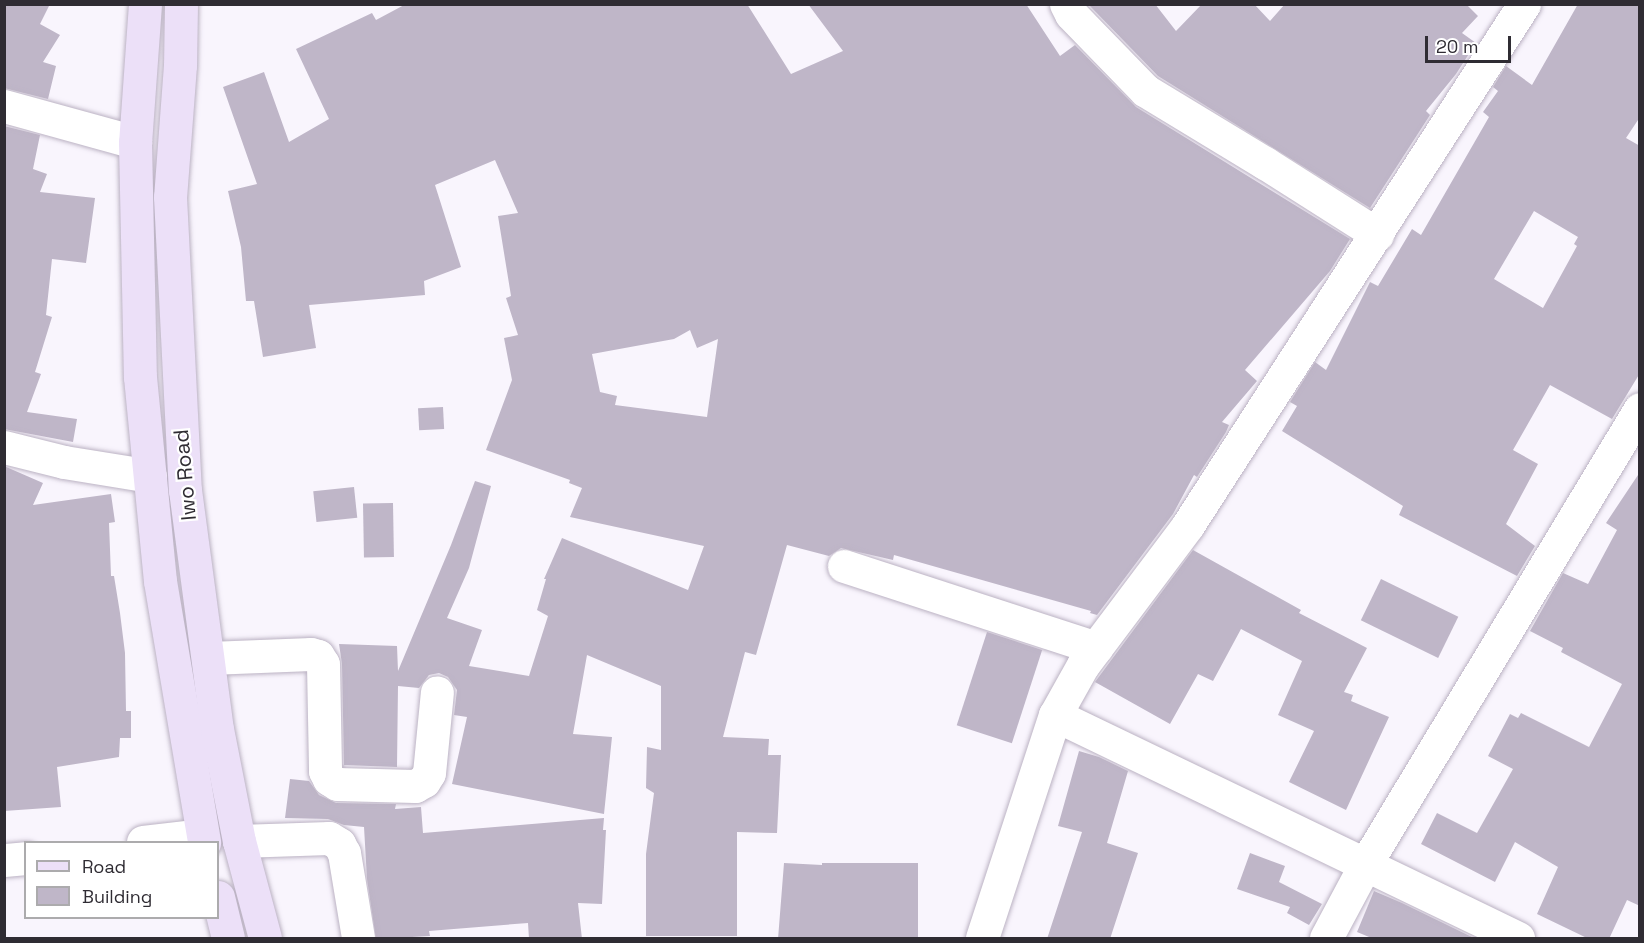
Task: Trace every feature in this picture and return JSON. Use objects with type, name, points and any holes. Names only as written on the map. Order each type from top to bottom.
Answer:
[{"type":"main road","name":"Iwo Road","points":[[145,4],[135,142],[140,376],[160,581],[203,839]]},
{"type":"main road","name":"Iwo Road","points":[[181,4],[171,220],[185,490],[217,729],[239,841],[265,939]]},
{"type":"main road","points":[[219,901],[228,939]]},
{"type":"street","points":[[1066,4],[1071,14],[1146,92],[1265,163],[1377,234]]},
{"type":"street","points":[[982,939],[1055,715],[1096,648],[1188,525],[1377,234],[1519,7]]},
{"type":"street","points":[[4,106],[135,142]]},
{"type":"street","points":[[1326,939],[1366,863],[1640,410]]},
{"type":"street","points":[[4,447],[64,462],[150,476]]},
{"type":"street","points":[[844,566],[1096,648]]},
{"type":"street","points":[[209,658],[311,654],[318,656],[323,664],[325,771],[329,779],[337,784],[415,786],[424,781],[429,773],[437,692]]},
{"type":"street","points":[[1055,715],[1366,863],[1518,939]]},
{"type":"street","points":[[239,841],[329,838],[339,844],[344,853],[358,939]]},
{"type":"street","points":[[172,841],[203,839]]},
{"type":"street","points":[[4,860],[24,858]]},
{"type":"building","points":[[4,4],[50,4],[40,24],[60,35],[43,62],[56,66],[48,99],[4,88]]},
{"type":"building","points":[[406,4],[747,4],[791,74],[843,51],[808,4],[1026,4],[1060,56],[1075,45],[1136,107],[1350,239],[1330,271],[1245,370],[1257,381],[1222,422],[1229,425],[1226,432],[1197,477],[1194,475],[1173,514],[1097,615],[1090,613],[1091,611],[894,555],[893,560],[841,548],[829,556],[787,545],[756,655],[745,652],[723,737],[769,739],[768,755],[781,755],[777,833],[737,832],[737,936],[646,936],[646,854],[654,793],[646,788],[647,747],[661,750],[661,686],[587,655],[573,734],[612,737],[604,814],[452,784],[467,717],[454,715],[457,690],[448,677],[439,673],[429,675],[419,688],[398,686],[397,767],[344,765],[342,664],[339,644],[397,646],[398,671],[475,481],[491,486],[469,568],[447,618],[482,630],[469,666],[529,676],[548,616],[537,610],[546,579],[544,579],[562,538],[688,590],[704,546],[570,517],[582,488],[569,483],[570,480],[486,450],[512,380],[504,338],[518,335],[506,298],[511,296],[498,216],[518,213],[495,160],[435,185],[461,267],[424,281],[425,295],[309,305],[316,348],[263,357],[254,301],[246,301],[241,247],[228,191],[257,184],[223,87],[264,72],[289,142],[329,119],[296,49],[372,13],[376,20]],"holes":[[[690,330],[697,348],[718,339],[707,417],[615,405],[617,396],[600,392],[592,354],[674,339]]]},
{"type":"building","points":[[1088,4],[1155,4],[1176,31],[1202,4],[1254,4],[1270,21],[1285,4],[1466,4],[1478,16],[1462,33],[1476,43],[1456,74],[1426,111],[1430,115],[1370,208],[1158,76]]},
{"type":"building","points":[[1578,4],[1640,4],[1640,117],[1626,138],[1640,146],[1640,373],[1612,419],[1550,385],[1513,450],[1538,464],[1506,524],[1535,546],[1517,576],[1399,515],[1403,506],[1282,431],[1297,406],[1290,402],[1315,362],[1326,370],[1370,282],[1378,286],[1412,229],[1421,235],[1489,117],[1483,112],[1498,91],[1493,87],[1506,66],[1532,85]],"holes":[[[1534,211],[1578,237],[1574,244],[1577,246],[1543,308],[1494,279]]]},
{"type":"building","points":[[4,126],[40,135],[33,169],[47,174],[40,192],[95,198],[86,263],[52,259],[46,315],[52,317],[35,372],[41,374],[27,412],[77,419],[73,442],[4,429]]},
{"type":"building","points":[[443,407],[444,429],[419,430],[418,408]]},
{"type":"building","points":[[4,466],[43,483],[33,505],[111,494],[115,522],[109,523],[111,576],[114,576],[125,653],[126,711],[131,711],[131,738],[120,738],[119,757],[57,767],[61,807],[4,811]]},
{"type":"building","points":[[1640,472],[1640,906],[1627,900],[1609,939],[1589,939],[1537,914],[1558,867],[1515,842],[1495,882],[1421,844],[1437,813],[1477,833],[1513,769],[1488,756],[1510,714],[1518,718],[1521,713],[1589,747],[1622,684],[1561,652],[1563,648],[1530,631],[1563,573],[1588,584],[1617,530],[1606,523]]},
{"type":"building","points":[[354,487],[357,518],[316,522],[313,491]]},
{"type":"building","points":[[393,503],[394,557],[364,558],[363,504]]},
{"type":"building","points":[[1193,550],[1301,610],[1299,613],[1367,648],[1344,692],[1353,695],[1351,701],[1389,717],[1346,810],[1289,782],[1314,731],[1278,715],[1302,661],[1241,629],[1213,681],[1198,674],[1170,724],[1095,682]]},
{"type":"building","points":[[1381,579],[1458,617],[1438,658],[1361,620]]},
{"type":"building","points":[[987,632],[1042,650],[1012,743],[957,725]]},
{"type":"building","points":[[1079,751],[1099,757],[1128,771],[1107,843],[1138,853],[1110,939],[1047,939],[1082,832],[1058,826]]},
{"type":"building","points":[[290,779],[309,781],[319,795],[336,803],[396,804],[395,809],[421,807],[423,833],[604,818],[603,830],[606,830],[602,904],[578,903],[582,939],[529,939],[528,923],[429,931],[430,936],[376,939],[367,879],[364,827],[344,825],[328,819],[285,818]]},
{"type":"building","points":[[1250,853],[1285,866],[1279,882],[1322,904],[1309,925],[1287,913],[1290,907],[1237,889]]},
{"type":"building","points":[[784,863],[822,865],[822,863],[918,863],[918,939],[778,939]]},
{"type":"building","points":[[1374,891],[1476,939],[1374,939],[1357,932]]}]
